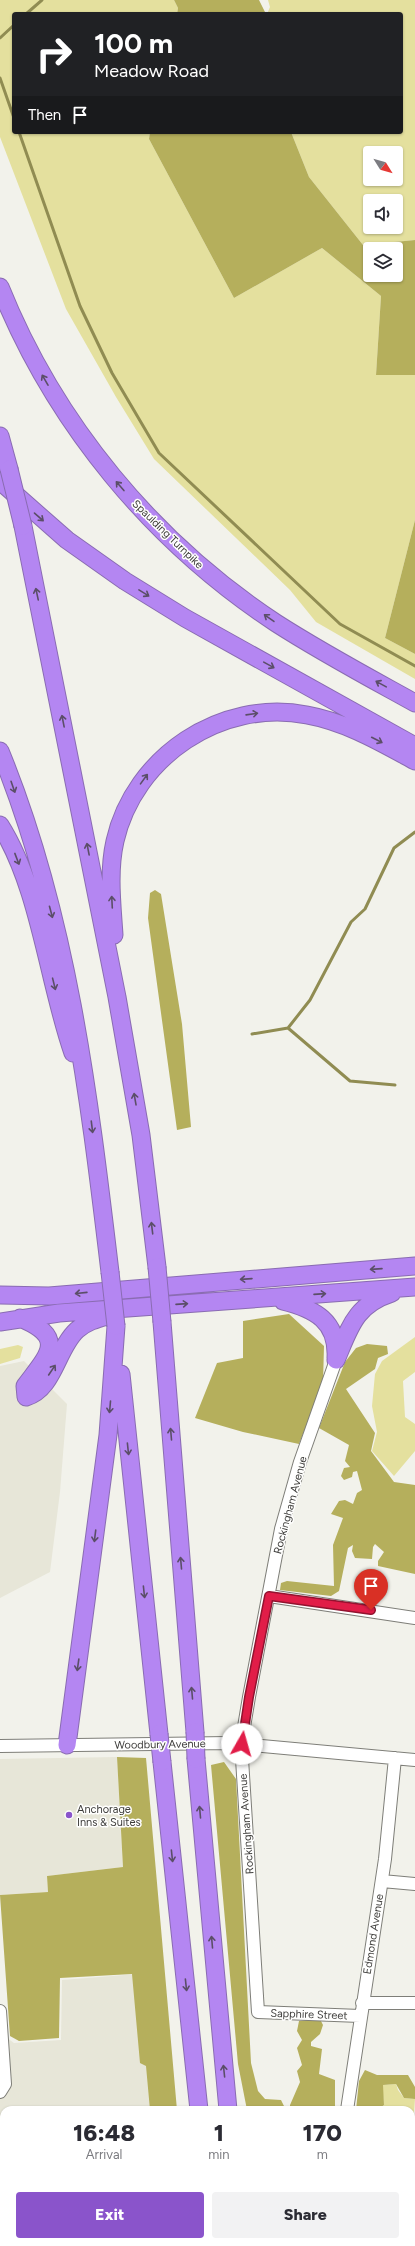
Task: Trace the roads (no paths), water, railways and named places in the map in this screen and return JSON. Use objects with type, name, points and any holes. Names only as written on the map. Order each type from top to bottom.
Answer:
[{"type":"highway","name":"Spaulding Turnpike","points":[[0,288],[36,365],[74,425],[117,482],[165,534],[219,581],[276,623],[415,703]]},
{"type":"highway","points":[[0,436],[5,475],[23,526],[117,997],[141,1135],[162,1322],[196,1759],[228,2106]]},
{"type":"highway","points":[[5,475],[67,540],[131,585],[204,628],[415,746]]},
{"type":"highway","points":[[117,997],[111,875],[115,842],[131,799],[148,773],[169,752],[193,735],[219,722],[247,714],[284,712],[306,714],[334,722],[376,740],[415,761]]},
{"type":"highway","points":[[0,751],[37,860],[55,927],[71,995],[87,1089],[116,1326],[199,2106]]},
{"type":"highway","points":[[0,825],[12,846],[24,877],[66,1033],[87,1089]]},
{"type":"highway","points":[[0,1295],[49,1296],[415,1266]]},
{"type":"highway","points":[[0,1322],[20,1318],[134,1307],[411,1287]]},
{"type":"highway","points":[[336,1360],[351,1326],[362,1309],[381,1296],[411,1287]]},
{"type":"highway","points":[[267,1298],[300,1306],[318,1314],[332,1331],[336,1341],[336,1360]]},
{"type":"highway","points":[[20,1318],[42,1328],[49,1340],[50,1346],[44,1359],[25,1386],[26,1397],[35,1394],[79,1328],[92,1321],[134,1307]]},
{"type":"highway","points":[[67,1745],[108,1435],[116,1326]]},
{"type":"street","name":"Rockingham Avenue","points":[[258,2012],[243,1785],[242,1744],[249,1697],[286,1508],[300,1462],[336,1360]]},
{"type":"street","points":[[269,1596],[415,1618]]},
{"type":"street","name":"Woodbury Avenue","points":[[0,1746],[242,1744],[415,1760]]},
{"type":"street","name":"Edmond Avenue","points":[[348,2106],[360,2016],[382,1881],[395,1758]]},
{"type":"street","points":[[382,1881],[415,1884]]},
{"type":"street","name":"Sapphire Street","points":[[362,2003],[415,2003]]},
{"type":"street","points":[[0,2011],[5,2084],[0,2092]]},
{"type":"street","name":"Sapphire Street","points":[[258,2012],[360,2016]]},
{"type":"waterway","points":[[28,12],[42,0]]},
{"type":"waterway","points":[[0,38],[12,27]]},
{"type":"waterway","points":[[0,78],[12,112]]},
{"type":"waterway","points":[[20,134],[80,306],[112,373],[159,453],[340,624],[415,666]]},
{"type":"waterway","points":[[288,1028],[310,1000],[351,922],[365,909],[394,848],[415,832]]},
{"type":"waterway","points":[[252,1034],[288,1028],[350,1081],[395,1085]]},
{"type":"place","name":"Anchorage Inns & Suites","points":[[69,1815]]}]
